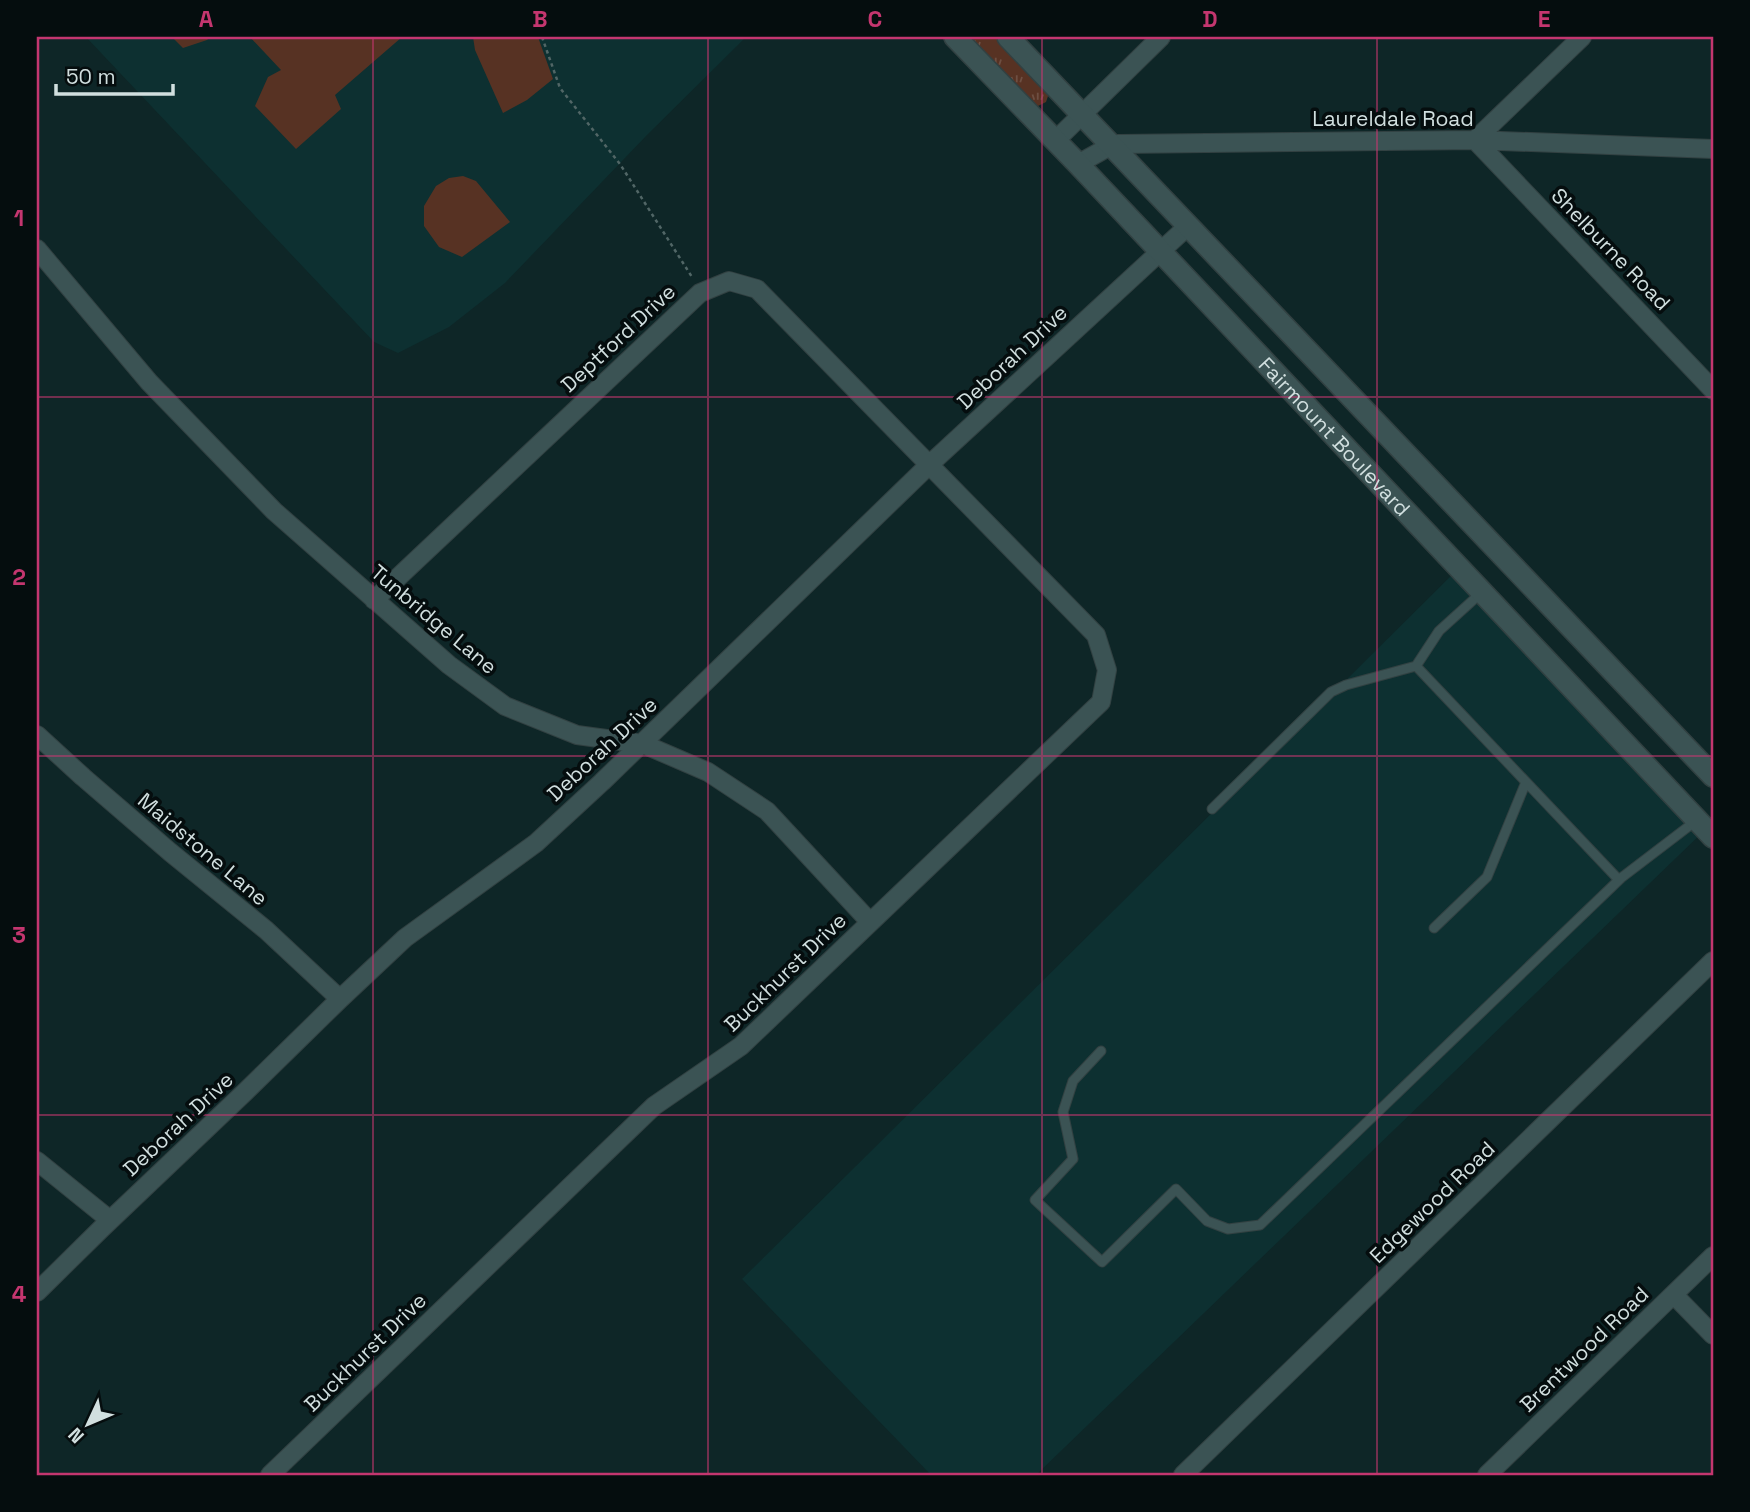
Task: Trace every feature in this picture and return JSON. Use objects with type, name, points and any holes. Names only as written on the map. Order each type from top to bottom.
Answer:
[{"type":"main road","name":"Fairmount Boulevard","points":[[955,37],[1713,837]]},
{"type":"main road","name":"Fairmount Boulevard","points":[[1008,37],[1713,776]]},
{"type":"street","points":[[1055,141],[1161,37]]},
{"type":"street","points":[[1475,140],[1582,37]]},
{"type":"street","name":"Laureldale Road","points":[[1078,164],[1112,145],[1155,143],[1475,140],[1713,149]]},
{"type":"street","name":"Shelburne Road","points":[[1475,140],[1713,390]]},
{"type":"street","name":"Deborah Drive","points":[[37,1292],[405,939],[536,843],[643,744],[930,464],[1188,226]]},
{"type":"street","name":"Tunbridge Lane","points":[[37,248],[149,382],[274,511],[449,665],[505,706],[577,735],[643,744],[708,772],[767,811],[870,922]]},
{"type":"street","name":"Deptford Drive","points":[[374,600],[699,293],[729,281],[757,289],[930,464]]},
{"type":"street","name":"Buckhurst Drive","points":[[270,1475],[653,1106],[741,1046],[1101,702],[1107,670],[1096,635],[930,464]]},
{"type":"street","name":"Maidstone Lane","points":[[37,735],[170,852],[266,930],[340,999]]},
{"type":"street","name":"Edgewood Road","points":[[1183,1475],[1713,961]]},
{"type":"street","points":[[37,1161],[110,1220]]},
{"type":"street","name":"Brentwood Road","points":[[1487,1475],[1713,1256]]},
{"type":"street","points":[[1674,1295],[1713,1335]]},
{"type":"lane","points":[[1212,809],[1331,692],[1346,685],[1416,666],[1439,631],[1482,592]]},
{"type":"lane","points":[[1416,666],[1619,880]]},
{"type":"lane","points":[[1434,928],[1486,877],[1526,782]]},
{"type":"lane","points":[[1101,1051],[1073,1081],[1063,1112],[1073,1159],[1035,1200],[1102,1262],[1176,1189],[1207,1222],[1228,1229],[1261,1225],[1619,880],[1698,820]]},
{"type":"path","points":[[544,38],[560,88],[620,164],[692,277]]},
{"type":"shaded area","points":[[86,37],[746,37],[647,135],[505,283],[449,327],[398,353],[374,342]]},
{"type":"shaded area","points":[[1459,568],[1706,829],[1036,1475],[931,1475],[742,1279]]},
{"type":"green space","points":[[172,37],[210,37],[183,48]]},
{"type":"green space","points":[[250,37],[402,37],[335,95],[341,109],[296,149],[255,106],[268,77],[281,70]]},
{"type":"green space","points":[[473,37],[538,37],[553,79],[527,100],[503,113],[475,50]]},
{"type":"green space","points":[[964,37],[998,37],[1049,93],[1046,102],[1036,107]]},
{"type":"green space","points":[[463,176],[476,181],[510,222],[462,257],[439,247],[424,226],[424,206],[436,186],[449,178]]}]
